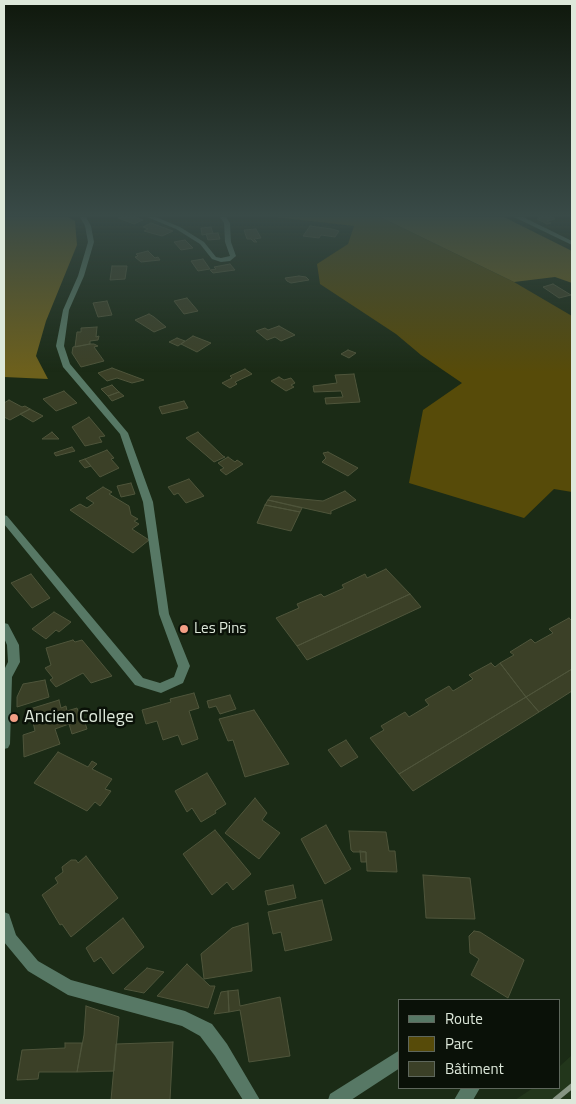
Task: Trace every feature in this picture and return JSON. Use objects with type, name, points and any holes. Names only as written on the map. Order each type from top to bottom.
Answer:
[{"type":"street","points":[[4,518],[139,682],[161,688],[179,680],[184,666],[164,614],[148,502],[124,433],[66,365],[60,346],[66,310],[83,269]]},
{"type":"street","points":[[4,627],[12,645],[14,662],[6,677],[4,744]]},
{"type":"street","points":[[4,920],[10,939],[33,966],[68,987],[185,1019],[206,1030],[221,1050],[252,1100]]},
{"type":"street","points":[[336,1100],[398,1059]]},
{"type":"street","points":[[462,1100],[471,1089]]},
{"type":"shaded area","points":[[4,269],[67,269],[46,321],[36,356],[48,379],[4,377]]},
{"type":"shaded area","points":[[486,269],[572,269],[572,283],[555,277],[514,282]]},
{"type":"shaded area","points":[[572,1055],[572,1100],[515,1100],[532,1089],[561,1089],[561,1065]]},
{"type":"green space","points":[[318,269],[486,269],[514,282],[572,316],[572,492],[554,489],[524,518],[409,483],[423,410],[462,383],[421,355],[396,334],[320,284]]},
{"type":"building","points":[[112,269],[127,269],[125,279],[110,280]]},
{"type":"building","points":[[196,269],[210,269],[198,271]]},
{"type":"building","points":[[210,270],[235,270],[213,273]]},
{"type":"building","points":[[306,277],[309,280],[291,283],[285,278]]},
{"type":"building","points":[[553,284],[571,295],[559,298],[543,287]]},
{"type":"building","points":[[187,298],[198,311],[184,314],[174,301]]},
{"type":"building","points":[[107,301],[112,315],[98,317],[93,303]]},
{"type":"building","points":[[149,314],[166,327],[154,332],[135,320]]},
{"type":"building","points":[[279,326],[295,335],[281,341],[275,337],[267,340],[256,331],[265,328],[268,330]]},
{"type":"building","points":[[97,327],[96,337],[99,336],[98,340],[75,347],[77,332],[81,332],[81,328]]},
{"type":"building","points":[[193,336],[211,343],[197,352],[181,344]]},
{"type":"building","points":[[177,338],[185,341],[178,346],[169,342]]},
{"type":"building","points":[[90,344],[98,346],[94,347],[104,361],[81,367],[72,353],[73,347]]},
{"type":"building","points":[[348,350],[356,353],[349,358],[341,354]]},
{"type":"building","points":[[112,368],[144,380],[132,383],[117,378],[107,381],[98,373]]},
{"type":"building","points":[[245,369],[252,374],[235,382],[237,384],[230,388],[222,383],[232,378],[230,376]]},
{"type":"building","points":[[354,374],[360,402],[326,404],[325,398],[343,397],[341,391],[314,392],[313,386],[337,383],[335,375]]},
{"type":"building","points":[[279,377],[284,380],[291,378],[295,383],[291,385],[294,387],[286,391],[271,381]]},
{"type":"building","points":[[112,385],[119,392],[108,396],[101,389]]},
{"type":"building","points":[[64,391],[77,403],[56,411],[43,399]]},
{"type":"building","points":[[119,392],[124,396],[112,401],[108,396]]},
{"type":"building","points":[[9,400],[30,409],[10,420],[4,417],[4,403]]},
{"type":"building","points":[[184,401],[188,408],[162,414],[159,407]]},
{"type":"building","points":[[30,409],[43,416],[33,422],[20,414]]},
{"type":"building","points":[[89,417],[105,436],[99,437],[102,442],[85,446],[72,427]]},
{"type":"building","points":[[52,432],[59,439],[42,439]]},
{"type":"building","points":[[198,432],[225,457],[214,462],[186,438]]},
{"type":"building","points":[[72,447],[75,451],[56,456],[54,453]]},
{"type":"building","points":[[107,450],[114,458],[111,459],[119,468],[100,477],[85,459]]},
{"type":"building","points":[[328,452],[358,468],[348,476],[322,462],[326,458],[323,453]]},
{"type":"building","points":[[228,457],[235,462],[237,460],[243,464],[226,475],[220,470],[224,468],[218,463]]},
{"type":"building","points":[[85,459],[91,466],[85,468],[79,461]]},
{"type":"building","points":[[189,479],[204,496],[186,503],[178,493],[174,495],[168,487]]},
{"type":"building","points":[[131,483],[135,494],[121,497],[117,486]]},
{"type":"building","points":[[103,487],[112,492],[109,494],[129,506],[131,515],[138,519],[134,521],[139,524],[132,529],[149,540],[133,553],[70,510],[80,504],[87,508],[94,503],[86,498]]},
{"type":"building","points":[[345,491],[356,500],[331,511],[331,514],[268,500],[271,496],[323,501]]},
{"type":"building","points":[[268,500],[302,508],[300,512],[265,505]]},
{"type":"building","points":[[265,505],[300,512],[291,531],[257,523]]},
{"type":"building","points":[[386,569],[410,594],[297,646],[276,618],[299,608],[297,604],[321,594],[324,597],[344,588],[342,585],[365,574],[367,578]]},
{"type":"building","points":[[31,574],[50,598],[32,608],[11,583]]},
{"type":"building","points":[[410,594],[421,607],[307,660],[297,646]]},
{"type":"building","points":[[54,612],[71,622],[59,632],[56,630],[46,639],[32,629]]},
{"type":"building","points":[[569,618],[572,621],[572,669],[526,697],[500,663],[514,655],[510,652],[531,639],[535,643],[553,633],[549,629]]},
{"type":"building","points":[[73,640],[75,642],[82,640],[112,676],[91,683],[83,673],[56,687],[50,680],[53,678],[45,668],[51,665],[46,648]]},
{"type":"building","points":[[491,663],[495,667],[500,663],[526,697],[399,774],[370,738],[384,730],[381,726],[405,712],[409,717],[429,705],[425,700],[449,686],[453,691],[473,679],[469,675]]},
{"type":"building","points":[[572,669],[572,691],[539,712],[526,697]]},
{"type":"building","points":[[45,680],[49,697],[17,707],[17,697],[23,684]]},
{"type":"building","points":[[194,693],[199,708],[189,711],[198,739],[182,745],[178,735],[163,740],[157,721],[146,724],[142,710],[171,702],[170,699]]},
{"type":"building","points":[[230,695],[236,709],[220,714],[216,706],[209,708],[207,701]]},
{"type":"building","points":[[526,697],[539,712],[413,791],[399,774]]},
{"type":"building","points":[[59,700],[61,708],[66,706],[67,711],[77,708],[79,714],[82,713],[87,729],[72,734],[69,724],[55,729],[60,744],[24,757],[23,735],[35,731],[30,709]]},
{"type":"building","points":[[254,710],[289,764],[245,777],[233,740],[228,741],[219,719]]},
{"type":"building","points":[[346,740],[358,757],[341,767],[328,750]]},
{"type":"building","points":[[58,752],[88,767],[92,761],[97,764],[92,769],[112,779],[105,789],[111,791],[100,806],[95,802],[87,811],[34,783]]},
{"type":"building","points":[[207,773],[226,804],[201,822],[192,808],[187,812],[175,791]]},
{"type":"building","points":[[255,798],[267,813],[262,820],[280,833],[259,859],[225,833]]},
{"type":"building","points":[[326,825],[351,869],[325,884],[301,839]]},
{"type":"building","points":[[215,830],[251,874],[233,890],[227,882],[212,895],[183,854]]},
{"type":"building","points":[[349,831],[386,832],[389,851],[395,851],[397,872],[367,871],[366,852],[353,852],[351,850]]},
{"type":"building","points":[[360,851],[366,852],[366,862],[361,862]]},
{"type":"building","points":[[86,856],[118,898],[71,937],[62,924],[60,925],[42,895],[58,883],[55,878],[63,872],[62,867],[71,860],[76,860],[78,863]]},
{"type":"building","points":[[423,875],[470,878],[475,919],[426,918]]},
{"type":"building","points":[[293,885],[296,898],[268,905],[265,891]]},
{"type":"building","points":[[322,900],[332,940],[285,951],[281,932],[273,934],[268,912]]},
{"type":"building","points":[[123,918],[144,947],[113,974],[101,957],[94,962],[86,948]]},
{"type":"building","points":[[248,923],[252,971],[204,979],[201,954],[232,928]]},
{"type":"building","points":[[474,931],[480,932],[524,960],[508,998],[471,975],[479,959],[470,953],[469,936]]},
{"type":"building","points":[[187,964],[210,986],[215,986],[208,1008],[157,996]]},
{"type":"building","points":[[147,968],[164,972],[144,993],[124,989]]},
{"type":"building","points":[[238,990],[240,1006],[280,997],[290,1056],[249,1062],[240,1010],[229,1012],[228,991]]},
{"type":"building","points":[[228,991],[229,1012],[214,1014],[221,992]]},
{"type":"building","points":[[86,1006],[119,1017],[114,1071],[77,1072],[84,1035]]},
{"type":"building","points":[[173,1042],[170,1100],[111,1100],[116,1044]]},
{"type":"building","points":[[65,1043],[82,1043],[77,1072],[39,1072],[38,1079],[17,1080],[22,1050],[65,1048]]},
{"type":"railway","points":[[555,1100],[572,1086]]},
{"type":"place","name":"Les Pins","points":[[184,629]]},
{"type":"place","name":"Ancien College","points":[[14,718]]}]
